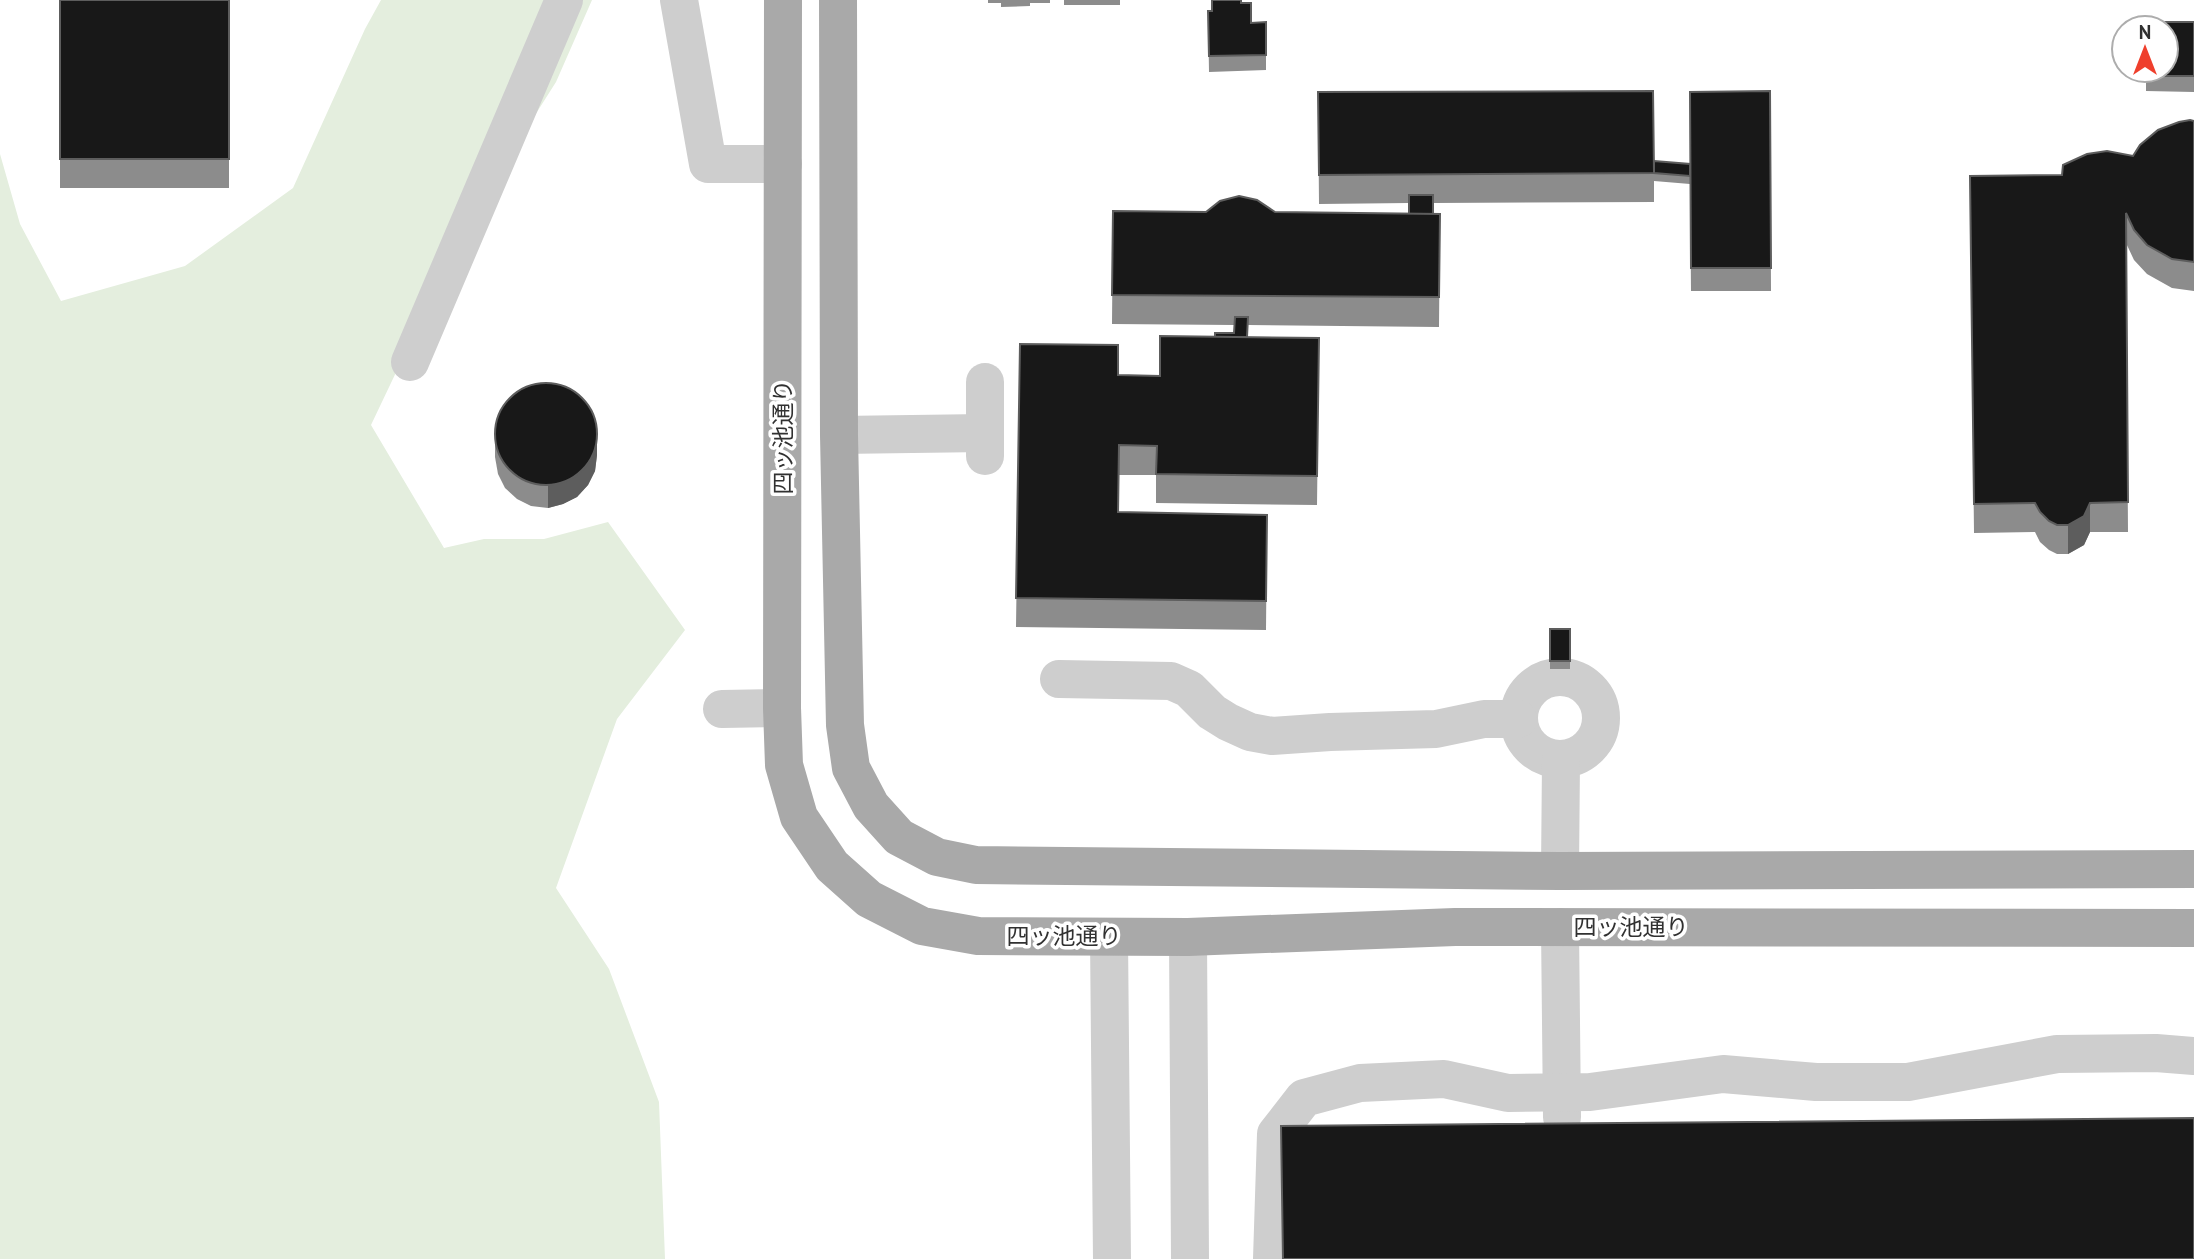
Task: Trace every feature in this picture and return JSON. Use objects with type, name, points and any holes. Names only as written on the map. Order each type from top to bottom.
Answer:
[{"type":"main road","name":"四ッ池通り","points":[[783,0],[784,765],[799,817],[832,866],[869,899],[922,926],[978,936],[1188,937],[1455,927],[2194,928]]},
{"type":"main road","points":[[838,0],[839,435],[845,712],[851,768],[871,806],[899,836],[937,857],[975,865],[1560,872],[2194,869]]},
{"type":"lane","points":[[410,362],[564,0]]},
{"type":"lane","points":[[679,0],[708,164],[783,164]]},
{"type":"lane","points":[[839,435],[985,445],[985,382]]},
{"type":"lane","points":[[1560,676],[1576,679],[1590,688],[1615,719],[1599,733],[1591,747],[1577,757],[1561,760],[1545,757],[1531,748],[1522,735],[1518,719],[1521,703],[1530,689],[1543,680],[1560,676]]},
{"type":"lane","points":[[1059,679],[1171,681],[1189,689],[1212,712],[1228,722],[1250,732],[1272,736],[1436,729],[1484,719],[1518,719]]},
{"type":"lane","points":[[722,709],[782,708]]},
{"type":"lane","points":[[1560,872],[1561,760]]},
{"type":"lane","points":[[1560,927],[1562,1106]]},
{"type":"lane","points":[[1109,937],[1112,1259]]},
{"type":"lane","points":[[1188,937],[1190,1259]]},
{"type":"lane","points":[[1272,1259],[1276,1134],[1304,1098],[1360,1083],[1444,1079],[1562,1106],[1591,1092],[1723,1074],[1816,1082],[1908,1082],[2057,1054],[2157,1053],[2194,1056]]},
{"type":"green space","points":[[381,0],[592,0],[556,82],[468,221],[371,425],[444,548],[484,539],[544,539],[608,522],[685,630],[617,719],[556,888],[609,969],[659,1102],[665,1259],[0,1259],[0,154],[20,224],[61,301],[185,266],[293,188],[365,29]]},
{"type":"building","points":[[60,0],[229,0],[229,159],[60,159]]},
{"type":"building","points":[[1212,0],[1241,0],[1241,3],[1251,3],[1251,23],[1266,22],[1266,55],[1209,56],[1208,11],[1212,11]]},
{"type":"building","points":[[2180,22],[2194,22],[2194,76],[2180,76]]},
{"type":"building","points":[[1653,91],[1654,173],[1319,175],[1318,92]]},
{"type":"building","points":[[1770,91],[1771,268],[1691,268],[1690,92]]},
{"type":"building","points":[[2194,121],[2194,262],[2172,259],[2147,245],[2134,230],[2126,213],[2128,502],[2090,503],[2084,516],[2068,525],[2057,525],[2049,521],[2035,503],[1974,504],[1970,176],[2062,175],[2063,165],[2087,154],[2107,151],[2133,156],[2140,145],[2158,130]]},
{"type":"building","points":[[1654,161],[1690,164],[1690,176],[1654,173]]},
{"type":"building","points":[[1409,195],[1433,195],[1433,214],[1409,214]]},
{"type":"building","points":[[1239,196],[1257,200],[1275,212],[1440,214],[1439,297],[1112,295],[1113,211],[1206,212],[1220,201]]},
{"type":"building","points":[[1235,317],[1248,317],[1247,337],[1215,337],[1215,333],[1234,333]]},
{"type":"building","points":[[1160,336],[1319,338],[1317,476],[1156,474],[1157,446],[1119,445],[1118,512],[1267,515],[1266,601],[1016,598],[1020,344],[1118,345],[1118,375],[1160,376]]},
{"type":"building","points":[[546,383],[565,387],[582,398],[593,415],[597,434],[593,453],[582,470],[565,481],[546,485],[527,481],[510,470],[499,453],[495,434],[499,415],[510,398],[527,387]]},
{"type":"building","points":[[1550,629],[1570,629],[1570,661],[1550,661]]},
{"type":"building","points":[[2194,1118],[2194,1259],[1283,1259],[1281,1126]]}]
